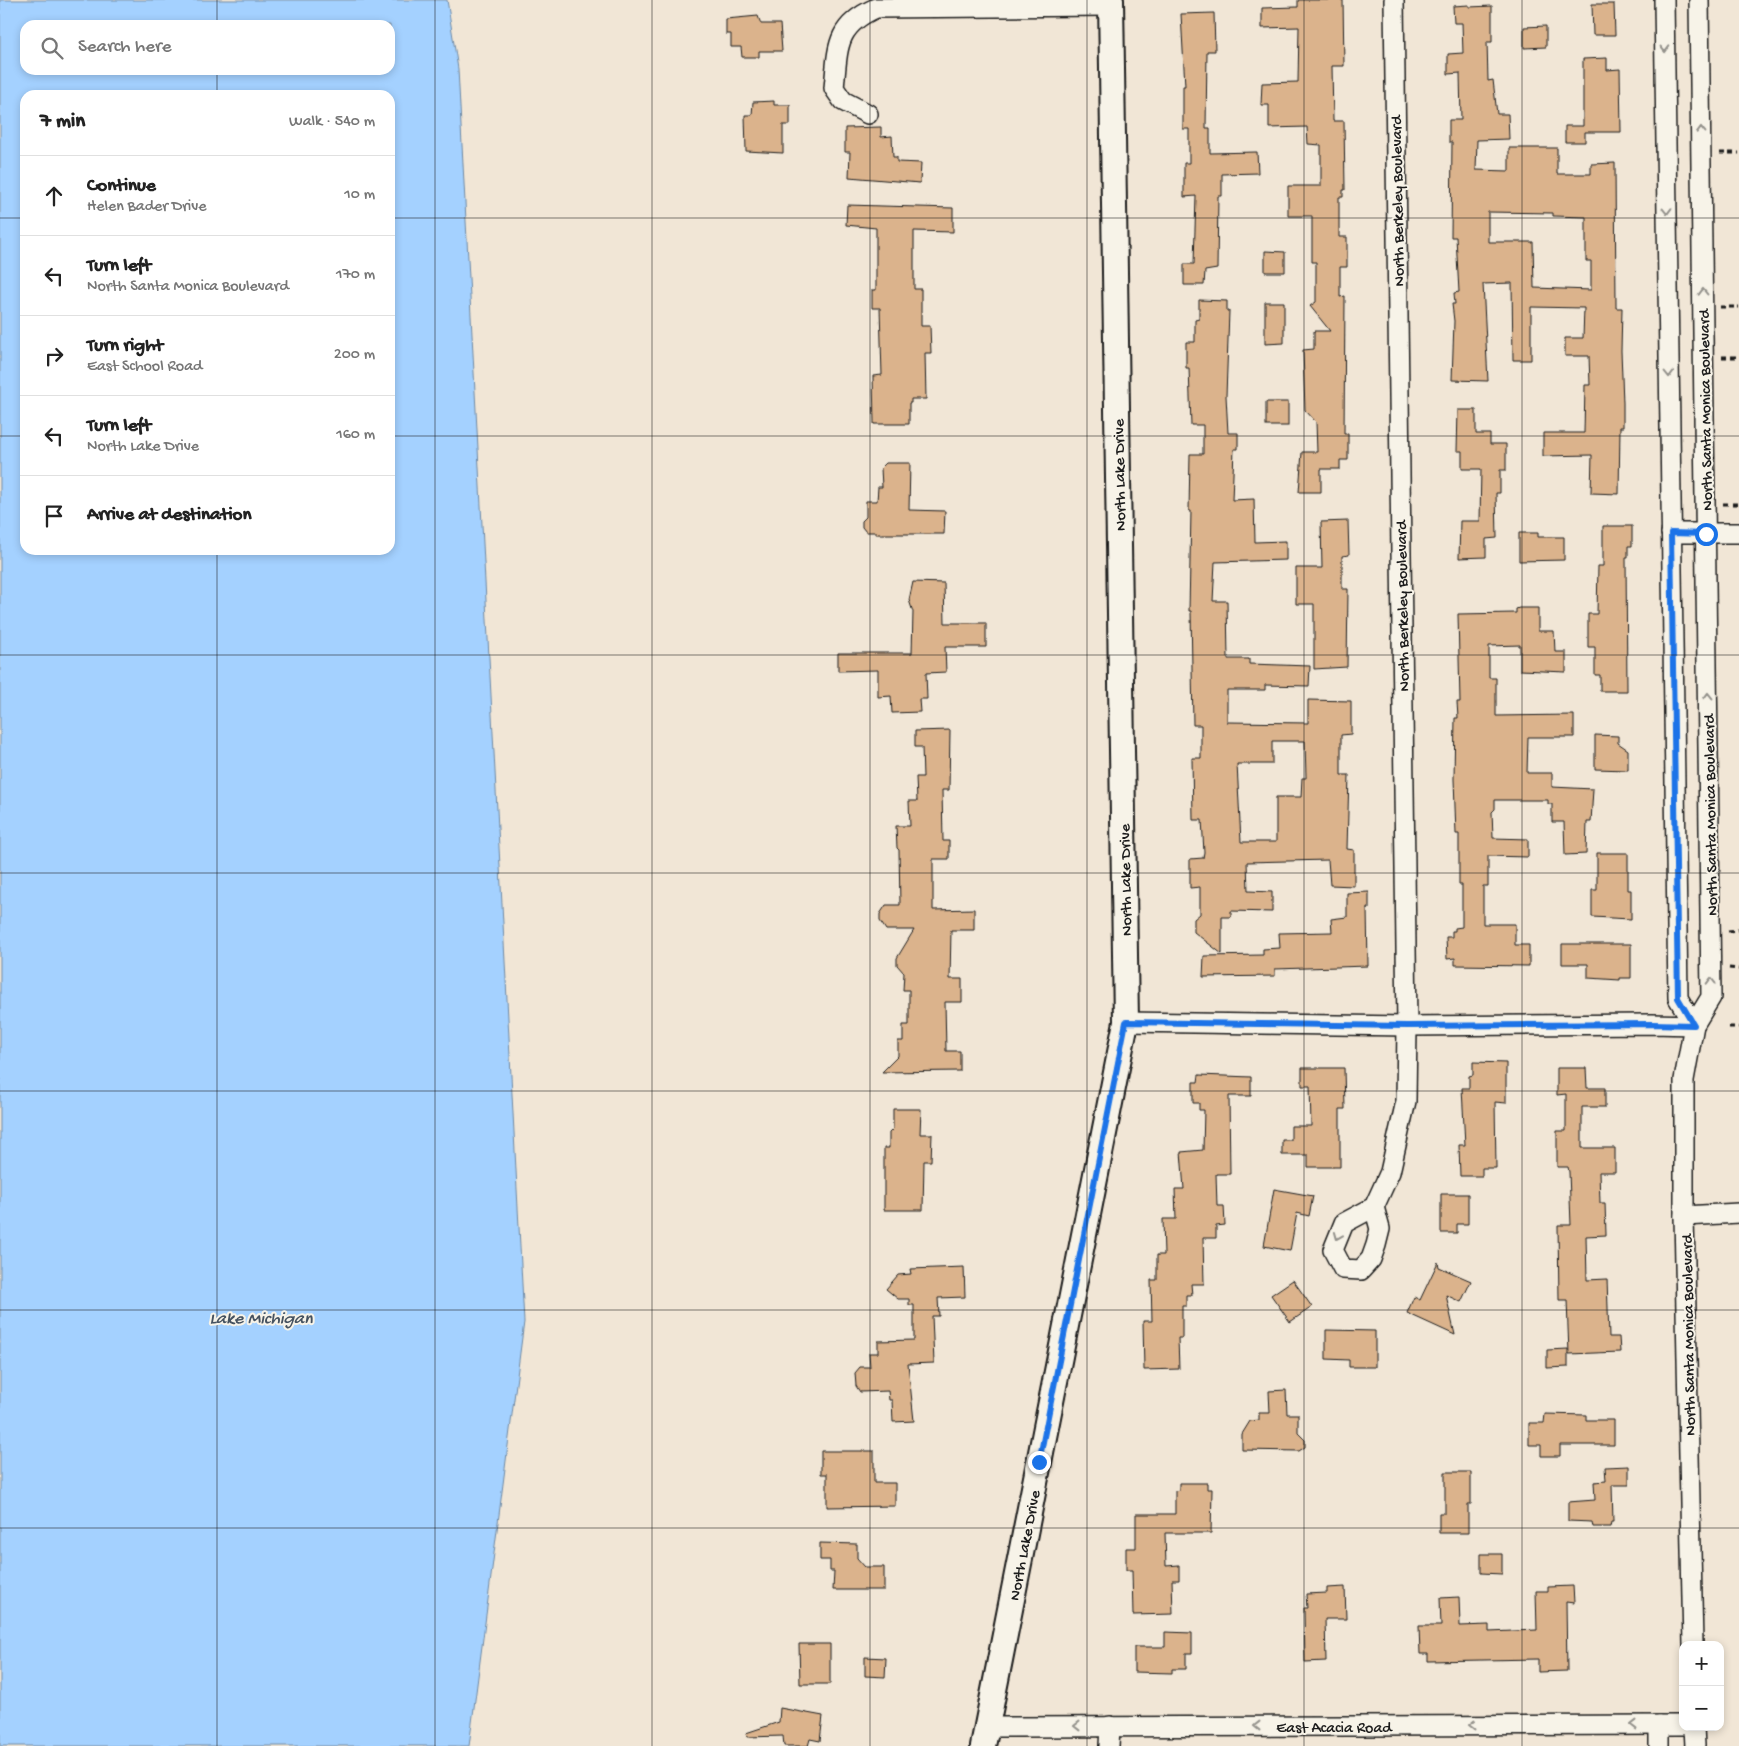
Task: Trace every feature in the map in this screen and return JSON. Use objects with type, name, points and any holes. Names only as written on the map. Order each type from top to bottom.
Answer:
[{"type":"main road","name":"North Lake Drive","points":[[984,1736],[1126,1022],[1111,3]]},
{"type":"street","name":"North Berkeley Boulevard","points":[[1374,1207],[1390,1172],[1406,1101],[1407,1026],[1394,0]]},
{"type":"street","name":"North Santa Monica Boulevard","points":[[1664,0],[1678,998],[1694,1025]]},
{"type":"street","name":"North Santa Monica Boulevard","points":[[1693,1641],[1684,1216],[1684,1080],[1694,1025],[1711,997],[1699,0]]},
{"type":"street","points":[[868,114],[844,101],[834,88],[839,42],[859,16],[876,8],[1111,3]]},
{"type":"street","points":[[1671,533],[1739,533]]},
{"type":"street","points":[[1126,1022],[1407,1026],[1694,1025]]},
{"type":"street","points":[[1684,1216],[1739,1213]]},
{"type":"street","points":[[1659,1725],[1659,1746]]},
{"type":"street","name":"East Acacia Road","points":[[984,1736],[1110,1726],[1679,1725]]},
{"type":"street","points":[[1109,1746],[1110,1726]]},
{"type":"street","points":[[1694,1731],[1695,1746]]},
{"type":"path","points":[[1718,153],[1739,153]]},
{"type":"path","points":[[1720,307],[1739,307]]},
{"type":"path","points":[[1720,357],[1739,357]]},
{"type":"path","points":[[1722,504],[1739,504]]},
{"type":"path","points":[[1728,931],[1739,930]]},
{"type":"path","points":[[1729,968],[1739,968]]},
{"type":"path","points":[[1729,1027],[1739,1027]]},
{"type":"water","name":"Lake Michigan","points":[[0,0],[447,0],[458,69],[524,1322],[469,1746],[0,1746]]},
{"type":"building","points":[[1298,0],[1343,0],[1344,66],[1332,66],[1333,121],[1344,121],[1345,190],[1343,190],[1343,197],[1339,197],[1339,237],[1347,237],[1347,267],[1340,267],[1340,297],[1345,296],[1344,434],[1348,434],[1348,460],[1340,460],[1340,469],[1321,469],[1321,492],[1299,492],[1302,452],[1317,452],[1316,422],[1305,410],[1303,350],[1314,349],[1314,331],[1330,331],[1310,306],[1316,302],[1316,262],[1312,262],[1312,216],[1288,216],[1288,186],[1321,186],[1321,145],[1308,144],[1307,127],[1269,128],[1269,105],[1261,105],[1262,83],[1298,82],[1299,27],[1262,28],[1262,8],[1298,7]]},
{"type":"building","points":[[1592,4],[1614,4],[1615,35],[1593,35]]},
{"type":"building","points":[[1453,6],[1492,6],[1492,42],[1487,42],[1488,81],[1493,80],[1497,114],[1508,114],[1509,139],[1477,140],[1476,170],[1509,171],[1509,148],[1557,148],[1557,174],[1591,174],[1591,164],[1615,163],[1616,308],[1622,308],[1623,427],[1620,427],[1619,494],[1591,493],[1592,455],[1543,456],[1543,433],[1584,433],[1585,385],[1590,385],[1589,356],[1565,356],[1565,338],[1583,338],[1584,308],[1531,307],[1531,360],[1513,360],[1512,283],[1483,284],[1488,381],[1452,380],[1454,321],[1452,304],[1455,304],[1454,293],[1459,292],[1456,237],[1451,237],[1452,142],[1449,142],[1449,120],[1461,120],[1460,73],[1448,74],[1448,54],[1463,53],[1462,23],[1454,23]],"holes":[[[1488,212],[1553,213],[1553,216],[1586,217],[1586,261],[1591,261],[1591,290],[1534,288],[1533,242],[1488,242]]]},
{"type":"building","points":[[1214,13],[1215,51],[1207,51],[1206,128],[1210,128],[1210,153],[1257,152],[1258,173],[1222,174],[1222,196],[1218,196],[1217,269],[1205,271],[1204,285],[1184,285],[1184,264],[1194,264],[1196,196],[1184,197],[1184,163],[1189,163],[1189,129],[1183,129],[1183,86],[1185,86],[1181,14]]},
{"type":"building","points":[[758,16],[761,24],[780,24],[782,51],[759,51],[759,57],[742,57],[741,47],[731,47],[731,34],[726,34],[726,19]]},
{"type":"building","points":[[1546,26],[1546,47],[1524,48],[1524,27]]},
{"type":"building","points":[[1607,58],[1607,70],[1620,69],[1621,132],[1585,132],[1585,142],[1565,142],[1565,126],[1583,126],[1583,59]]},
{"type":"building","points":[[774,101],[774,105],[790,105],[790,125],[783,125],[783,153],[746,151],[745,115],[752,115],[753,102]]},
{"type":"building","points":[[881,127],[881,137],[892,136],[893,157],[897,157],[897,162],[921,163],[920,183],[849,177],[850,152],[845,152],[845,128]]},
{"type":"building","points":[[847,205],[953,208],[953,232],[914,231],[914,289],[921,289],[921,326],[930,326],[931,353],[925,353],[926,399],[911,399],[911,403],[909,403],[909,424],[874,424],[873,376],[882,375],[880,308],[872,308],[872,290],[876,290],[876,228],[846,225]]},
{"type":"building","points":[[1265,251],[1285,252],[1285,272],[1265,272]]},
{"type":"building","points":[[1199,300],[1227,301],[1227,311],[1229,311],[1226,396],[1228,433],[1238,433],[1238,449],[1234,449],[1232,500],[1254,499],[1255,542],[1286,541],[1286,560],[1215,562],[1213,601],[1227,601],[1228,659],[1249,659],[1249,664],[1310,666],[1309,686],[1265,685],[1265,690],[1227,690],[1227,722],[1308,723],[1308,700],[1351,701],[1351,734],[1341,735],[1341,775],[1349,775],[1347,849],[1354,850],[1354,886],[1330,885],[1328,860],[1247,862],[1248,891],[1272,892],[1272,912],[1231,911],[1231,917],[1222,917],[1222,954],[1194,932],[1194,919],[1200,914],[1200,887],[1190,888],[1190,859],[1203,858],[1204,852],[1202,820],[1193,820],[1192,758],[1201,758],[1201,725],[1193,725],[1191,611],[1189,611],[1190,454],[1203,454],[1203,425],[1191,425],[1189,368],[1186,368],[1186,342],[1195,342],[1195,320],[1199,319]],"holes":[[[1272,741],[1305,741],[1306,778],[1302,778],[1301,797],[1276,797],[1276,842],[1241,842],[1237,764],[1272,764]]]},
{"type":"building","points":[[1265,302],[1284,302],[1284,343],[1265,344]]},
{"type":"building","points":[[1266,402],[1288,402],[1288,426],[1266,426]]},
{"type":"building","points":[[1458,410],[1476,410],[1476,434],[1490,434],[1490,444],[1506,444],[1506,470],[1500,470],[1500,493],[1496,493],[1497,538],[1486,539],[1486,557],[1459,558],[1460,521],[1480,521],[1481,469],[1462,469],[1462,451],[1457,451]]},
{"type":"building","points":[[886,463],[910,463],[909,510],[945,511],[944,534],[876,534],[876,532],[866,532],[862,527],[862,521],[866,517],[866,501],[877,501],[878,487],[882,487],[881,468]]},
{"type":"building","points":[[1348,521],[1349,555],[1342,556],[1342,589],[1348,589],[1347,667],[1314,669],[1314,604],[1296,604],[1296,568],[1322,568],[1321,522]]},
{"type":"building","points":[[1603,526],[1632,526],[1632,546],[1628,546],[1628,558],[1626,558],[1627,691],[1600,691],[1600,675],[1595,675],[1595,647],[1588,647],[1588,614],[1597,614],[1598,566],[1603,566]]},
{"type":"building","points":[[1519,533],[1538,533],[1538,537],[1564,537],[1564,560],[1519,561]]},
{"type":"building","points":[[913,582],[944,583],[945,623],[986,623],[986,647],[945,647],[946,672],[926,673],[927,699],[919,699],[920,712],[892,713],[891,696],[878,697],[878,670],[838,671],[838,653],[912,653],[913,612],[909,600]]},
{"type":"building","points":[[1538,608],[1538,631],[1554,631],[1555,652],[1566,652],[1566,672],[1520,670],[1520,645],[1489,646],[1489,678],[1496,678],[1496,716],[1574,715],[1574,737],[1528,737],[1527,773],[1552,773],[1552,787],[1593,789],[1591,822],[1587,822],[1586,854],[1565,855],[1564,822],[1552,822],[1552,804],[1548,804],[1548,800],[1495,800],[1495,809],[1492,812],[1493,838],[1528,839],[1528,857],[1488,856],[1488,886],[1483,886],[1483,924],[1515,924],[1515,945],[1529,945],[1529,966],[1455,965],[1455,958],[1447,959],[1446,937],[1452,937],[1452,931],[1455,931],[1455,928],[1462,927],[1462,885],[1459,885],[1459,834],[1456,834],[1454,779],[1455,718],[1458,718],[1457,702],[1460,702],[1458,614],[1516,613],[1516,609]]},
{"type":"building","points":[[950,730],[949,790],[942,790],[943,841],[949,841],[949,859],[933,859],[933,910],[974,909],[974,930],[951,930],[950,979],[962,979],[962,1002],[945,1002],[946,1051],[960,1051],[960,1071],[882,1072],[898,1056],[898,1041],[903,1041],[903,1025],[909,1025],[909,990],[903,990],[904,973],[897,965],[897,958],[914,930],[886,930],[880,921],[880,914],[886,905],[900,905],[899,850],[897,848],[896,826],[910,826],[909,801],[917,801],[916,777],[923,777],[922,747],[915,747],[915,731]]},
{"type":"building","points":[[1595,735],[1618,736],[1618,743],[1628,750],[1628,770],[1595,769]]},
{"type":"building","points":[[1597,853],[1628,853],[1628,890],[1631,890],[1631,919],[1592,917],[1592,890],[1597,890]]},
{"type":"building","points":[[1369,892],[1369,909],[1367,909],[1368,966],[1275,969],[1275,976],[1203,977],[1204,956],[1263,955],[1263,949],[1280,948],[1279,933],[1332,932],[1331,919],[1347,917],[1347,893]]},
{"type":"building","points":[[1562,944],[1631,944],[1631,978],[1620,978],[1620,980],[1588,978],[1588,964],[1562,964]]},
{"type":"building","points":[[1473,1062],[1506,1063],[1506,1103],[1495,1102],[1496,1168],[1482,1168],[1482,1176],[1460,1176],[1459,1145],[1465,1145],[1462,1088],[1469,1088],[1469,1076],[1473,1075]]},
{"type":"building","points":[[1302,1068],[1344,1068],[1345,1109],[1340,1109],[1340,1167],[1308,1167],[1308,1155],[1282,1155],[1282,1140],[1291,1140],[1291,1126],[1311,1126],[1310,1086],[1302,1086]]},
{"type":"building","points":[[1557,1068],[1586,1068],[1587,1088],[1605,1088],[1605,1107],[1582,1107],[1582,1148],[1615,1148],[1615,1172],[1599,1172],[1600,1203],[1605,1203],[1606,1235],[1586,1236],[1587,1280],[1607,1279],[1609,1337],[1619,1337],[1620,1352],[1569,1354],[1567,1300],[1559,1300],[1558,1225],[1571,1225],[1569,1172],[1568,1167],[1557,1167],[1557,1131],[1566,1131],[1566,1094],[1557,1095]]},
{"type":"building","points":[[1199,1075],[1251,1077],[1251,1096],[1229,1096],[1230,1174],[1216,1174],[1217,1206],[1224,1206],[1225,1225],[1216,1226],[1216,1238],[1203,1238],[1204,1284],[1191,1284],[1192,1295],[1186,1295],[1186,1306],[1182,1306],[1182,1338],[1178,1338],[1179,1369],[1144,1370],[1143,1321],[1152,1321],[1151,1280],[1157,1280],[1157,1255],[1164,1255],[1163,1219],[1176,1219],[1175,1189],[1184,1189],[1181,1152],[1203,1150],[1204,1110],[1199,1110],[1199,1103],[1193,1103],[1193,1082],[1198,1082]]},
{"type":"building","points":[[893,1109],[921,1109],[920,1134],[932,1134],[931,1161],[924,1161],[923,1210],[884,1210],[884,1148],[889,1148],[889,1133],[893,1129]]},
{"type":"building","points":[[1274,1189],[1313,1196],[1309,1216],[1297,1213],[1290,1251],[1264,1246]]},
{"type":"building","points":[[1441,1194],[1468,1194],[1468,1224],[1457,1224],[1457,1233],[1441,1233]]},
{"type":"building","points":[[1438,1262],[1439,1267],[1471,1281],[1461,1302],[1446,1295],[1455,1335],[1407,1313],[1414,1297],[1420,1300]]},
{"type":"building","points":[[964,1267],[965,1297],[938,1298],[939,1316],[932,1316],[934,1363],[908,1364],[914,1421],[893,1422],[892,1400],[889,1400],[888,1391],[860,1392],[856,1386],[855,1373],[860,1367],[870,1367],[869,1353],[878,1353],[878,1341],[914,1340],[914,1305],[909,1305],[909,1299],[898,1299],[886,1289],[898,1275],[911,1274],[910,1269]]},
{"type":"building","points":[[1293,1280],[1312,1307],[1290,1322],[1271,1295]]},
{"type":"building","points":[[1326,1330],[1375,1331],[1375,1367],[1349,1367],[1349,1360],[1326,1359]]},
{"type":"building","points":[[1568,1349],[1568,1367],[1547,1368],[1547,1350]]},
{"type":"building","points":[[1286,1390],[1287,1414],[1298,1414],[1298,1433],[1305,1440],[1305,1447],[1299,1451],[1242,1450],[1242,1434],[1250,1421],[1259,1420],[1259,1413],[1270,1413],[1269,1391]]},
{"type":"building","points":[[1545,1414],[1586,1415],[1586,1420],[1614,1420],[1614,1445],[1560,1445],[1560,1456],[1541,1456],[1541,1445],[1529,1445],[1529,1423],[1544,1423]]},
{"type":"building","points":[[821,1451],[874,1451],[874,1483],[895,1483],[895,1506],[827,1507],[827,1474],[821,1474]]},
{"type":"building","points":[[1629,1466],[1629,1485],[1612,1485],[1613,1522],[1611,1522],[1610,1527],[1593,1527],[1592,1522],[1568,1521],[1568,1502],[1595,1500],[1594,1482],[1606,1481],[1605,1467]]},
{"type":"building","points":[[1445,1472],[1471,1472],[1471,1504],[1468,1504],[1468,1533],[1439,1533],[1439,1513],[1445,1513]]},
{"type":"building","points":[[1179,1483],[1207,1483],[1207,1489],[1212,1489],[1211,1533],[1165,1533],[1166,1566],[1179,1565],[1179,1580],[1172,1580],[1173,1614],[1133,1615],[1132,1570],[1126,1570],[1126,1548],[1136,1548],[1136,1514],[1175,1514],[1175,1491],[1179,1490]]},
{"type":"building","points":[[820,1543],[857,1544],[857,1558],[865,1567],[884,1567],[884,1590],[833,1590],[834,1571],[830,1571],[830,1560],[820,1560]]},
{"type":"building","points":[[1481,1554],[1502,1554],[1502,1574],[1481,1573]]},
{"type":"building","points":[[1573,1586],[1574,1603],[1566,1602],[1567,1671],[1538,1672],[1538,1659],[1428,1661],[1428,1654],[1420,1654],[1419,1626],[1441,1626],[1440,1598],[1459,1597],[1460,1626],[1489,1625],[1489,1632],[1537,1630],[1536,1591],[1548,1591],[1548,1587]]},
{"type":"building","points":[[1345,1587],[1346,1619],[1325,1619],[1326,1661],[1305,1662],[1304,1608],[1307,1608],[1306,1594],[1327,1593],[1327,1588]]},
{"type":"building","points":[[1165,1632],[1192,1633],[1192,1653],[1186,1653],[1186,1669],[1172,1669],[1172,1673],[1134,1672],[1134,1647],[1165,1647]]},
{"type":"building","points":[[799,1644],[830,1644],[830,1684],[800,1684]]},
{"type":"building","points":[[865,1657],[886,1658],[885,1677],[865,1676]]},
{"type":"building","points":[[780,1708],[823,1716],[820,1741],[810,1739],[808,1746],[784,1746],[783,1736],[747,1737],[746,1733],[779,1722]]},
{"type":"route","points":[[1039,1462],[1126,1022],[1407,1026],[1694,1025],[1678,998],[1671,533],[1706,534]]}]
